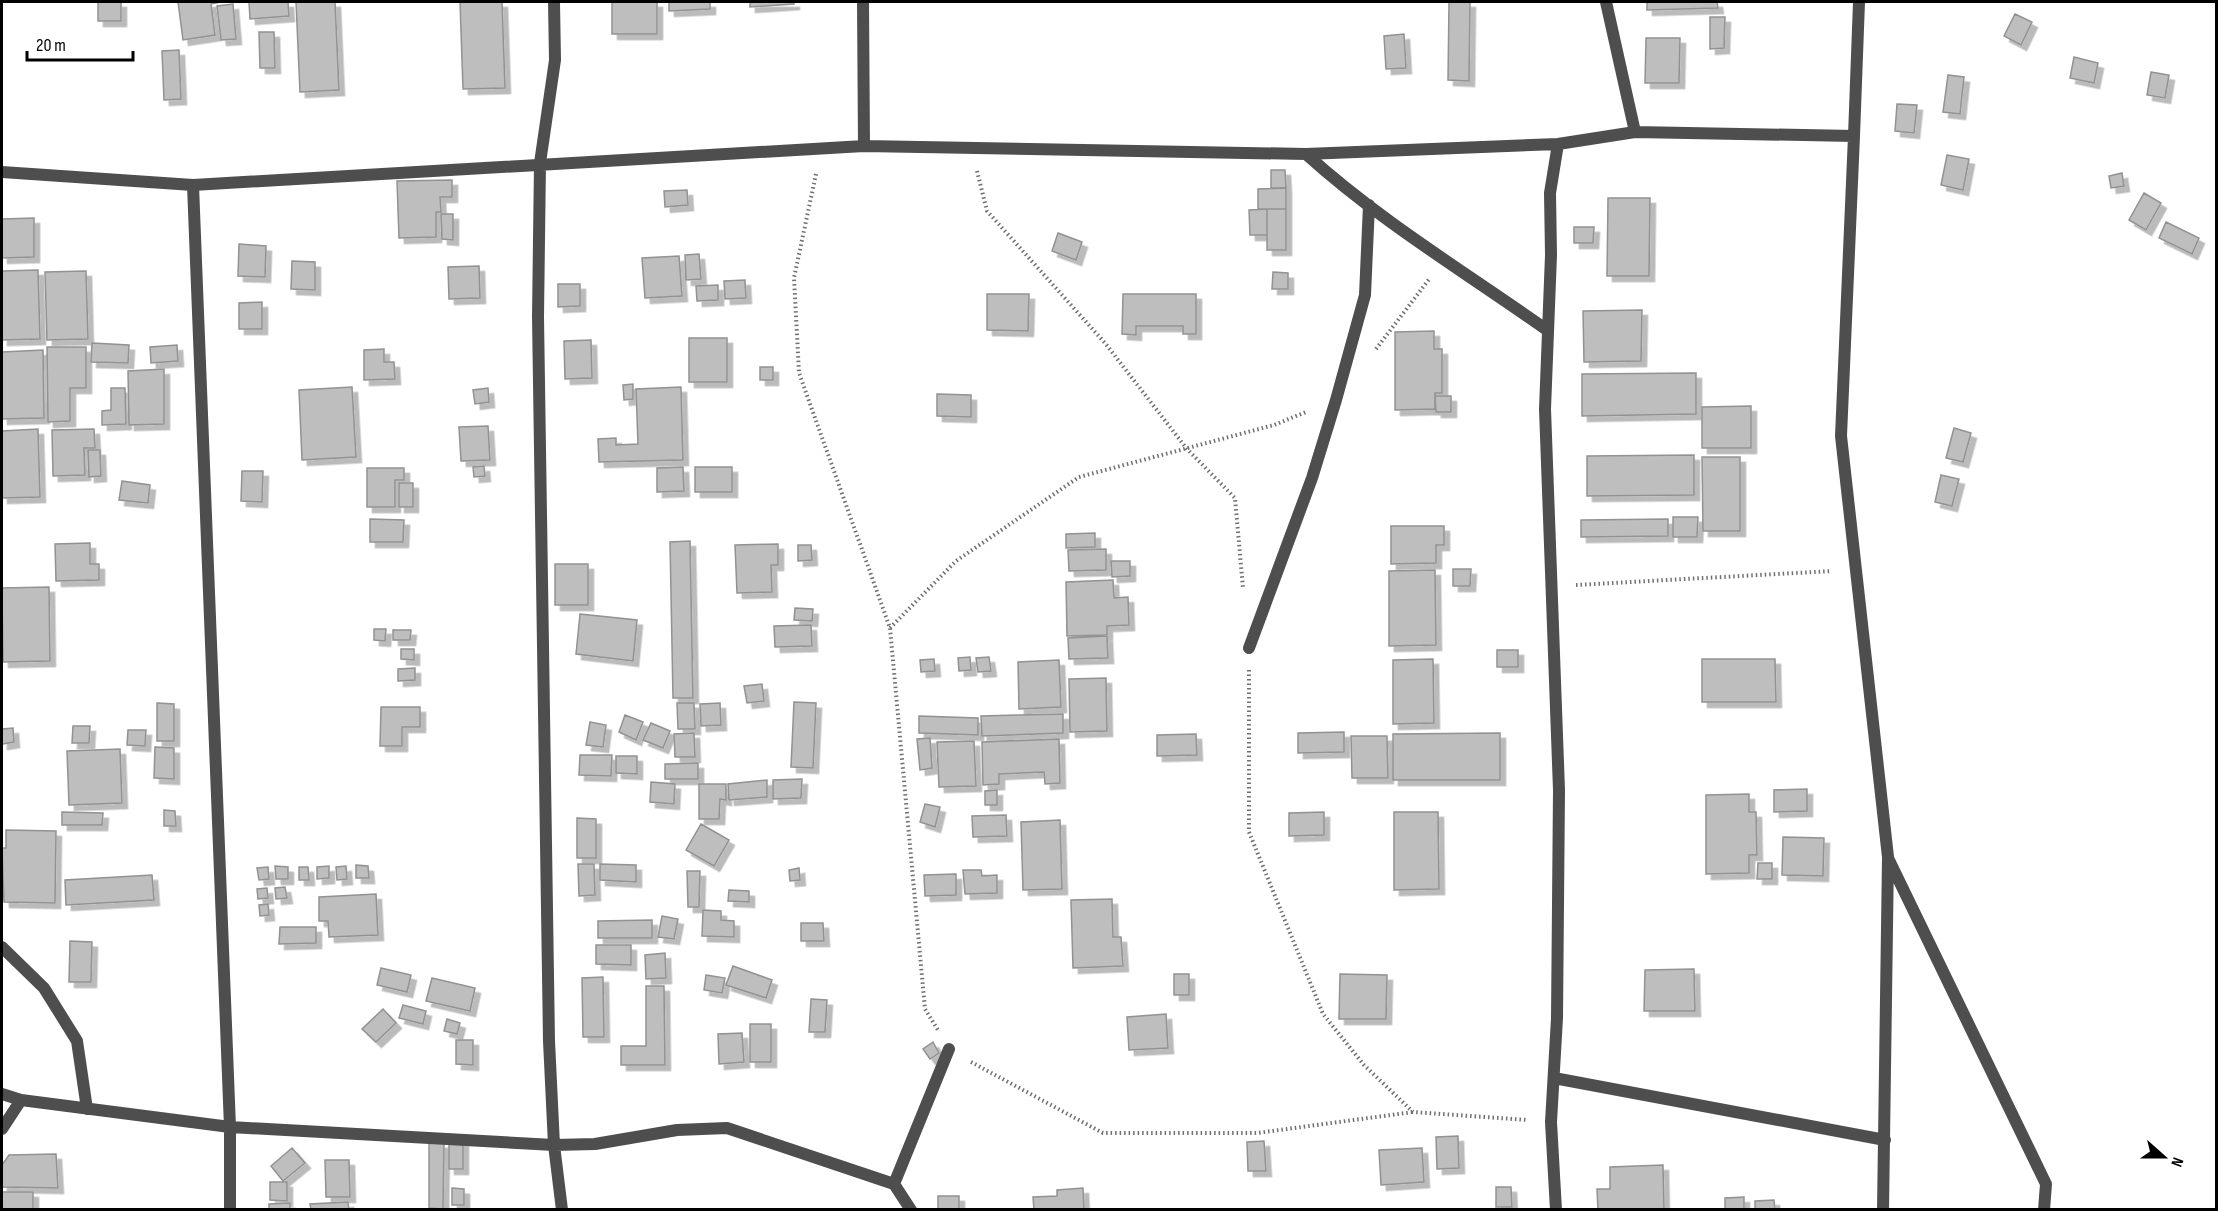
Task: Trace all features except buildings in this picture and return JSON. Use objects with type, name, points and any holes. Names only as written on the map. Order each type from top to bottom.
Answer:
[{"type":"street","points":[[554,2],[555,60],[540,163],[538,317],[548,993],[554,1145],[562,1209]]},
{"type":"street","points":[[863,2],[864,146]]},
{"type":"street","points":[[1606,2],[1635,132]]},
{"type":"street","points":[[1859,2],[1841,436],[1888,857],[1883,1209]]},
{"type":"street","points":[[2,172],[193,185],[540,163],[864,146],[972,150],[1306,154],[1558,144],[1635,132],[1854,136]]},
{"type":"street","points":[[1556,1209],[1551,1122],[1554,1078],[1559,790],[1545,409],[1551,255],[1550,193],[1558,144]]},
{"type":"street","points":[[1306,154],[1339,183],[1443,261],[1465,272],[1547,330]]},
{"type":"street","points":[[193,185],[230,1127],[230,1209]]},
{"type":"street","points":[[1249,648],[1312,478],[1365,295],[1369,205]]},
{"type":"street","points":[[1888,857],[2046,1184],[2044,1209]]},
{"type":"street","points":[[2,948],[44,988],[77,1041],[87,1109]]},
{"type":"street","points":[[894,1184],[949,1048]]},
{"type":"street","points":[[1554,1078],[1885,1140]]},
{"type":"street","points":[[2,1094],[21,1100],[230,1127],[554,1145],[595,1144],[677,1130],[727,1128],[894,1184],[912,1209]]},
{"type":"street","points":[[2,1129],[21,1100]]},
{"type":"path","points":[[821,149],[794,278],[799,373],[890,628],[925,1009],[949,1048],[1102,1133],[1257,1133],[1413,1112],[1551,1122]]},
{"type":"path","points":[[972,150],[987,211],[1105,343],[1187,449],[1236,498],[1244,590]]},
{"type":"path","points":[[1371,355],[1443,261]]},
{"type":"path","points":[[890,628],[956,561],[1079,477],[1274,425],[1336,400]]},
{"type":"path","points":[[1551,586],[1857,570]]},
{"type":"path","points":[[1249,648],[1249,832],[1323,1014],[1364,1065],[1413,1112]]}]
